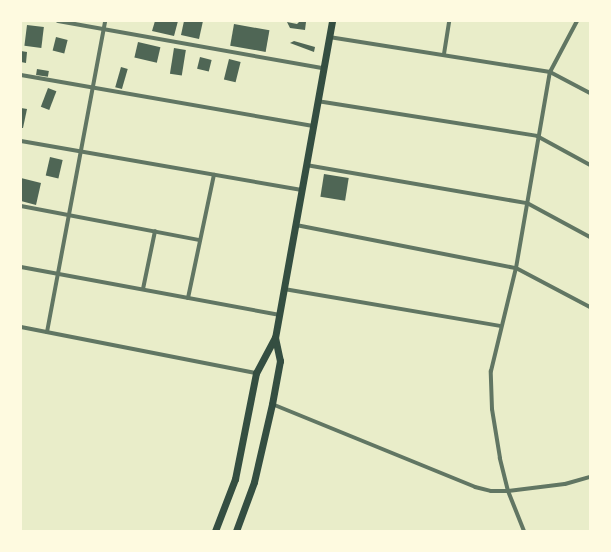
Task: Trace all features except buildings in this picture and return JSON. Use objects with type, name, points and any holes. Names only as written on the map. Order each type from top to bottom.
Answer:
[{"type":"main road","points":[[215,531],[235,479],[256,373],[275,338],[296,225],[322,68],[332,21]]},
{"type":"main road","points":[[236,531],[254,482],[272,404],[280,361],[275,338]]},
{"type":"street","points":[[58,21],[322,68]]},
{"type":"street","points":[[47,332],[68,216],[94,89],[105,21]]},
{"type":"street","points":[[444,54],[450,21]]},
{"type":"street","points":[[524,531],[508,491],[492,408],[491,371],[500,326],[516,268],[550,72],[577,21]]},
{"type":"street","points":[[329,37],[550,72],[590,93]]},
{"type":"street","points":[[21,75],[312,126]]},
{"type":"street","points":[[317,101],[538,136],[590,165]]},
{"type":"street","points":[[21,141],[302,190]]},
{"type":"street","points":[[306,165],[527,203],[590,237]]},
{"type":"street","points":[[188,298],[214,175]]},
{"type":"street","points":[[21,206],[200,240]]},
{"type":"street","points":[[296,225],[516,268],[590,307]]},
{"type":"street","points":[[143,289],[155,232]]},
{"type":"street","points":[[21,267],[279,315]]},
{"type":"street","points":[[284,289],[500,326]]},
{"type":"street","points":[[21,327],[256,373]]},
{"type":"street","points":[[272,404],[475,486],[508,491],[565,484],[590,477]]}]
